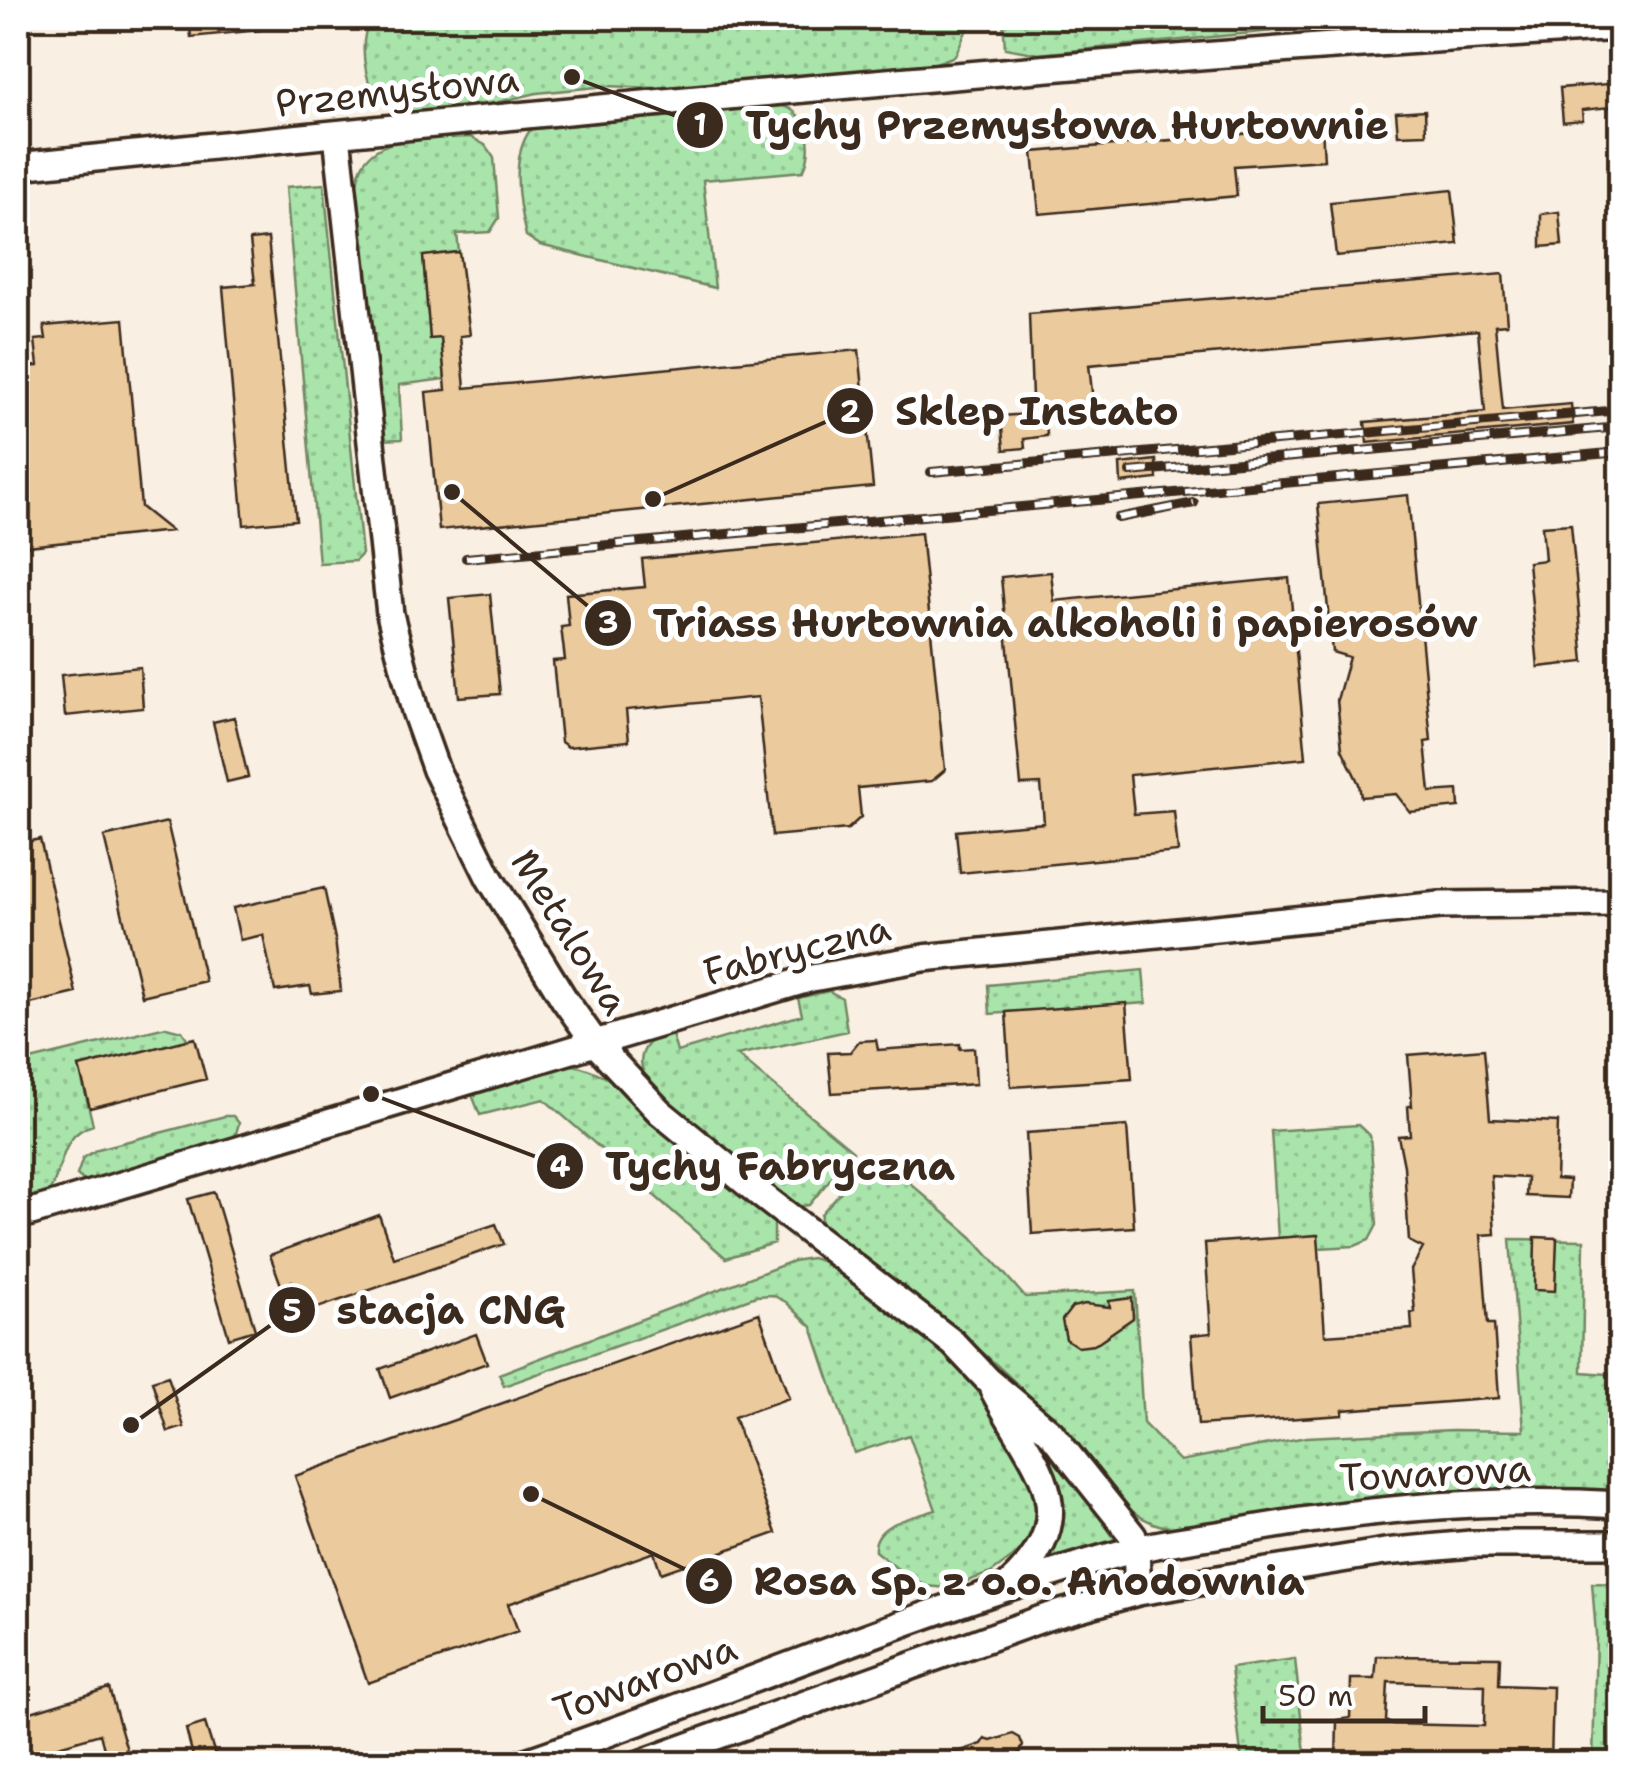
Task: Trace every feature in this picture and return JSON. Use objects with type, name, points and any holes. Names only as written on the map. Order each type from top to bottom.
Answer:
[{"type":"street","name":"Przemysłowa","points":[[18,166],[1296,48],[1620,27]]},
{"type":"street","name":"Metalowa","points":[[337,135],[390,614],[415,711],[436,770],[489,877],[596,1044],[660,1112],[953,1343],[988,1380],[1050,1433],[1126,1525],[1136,1550]]},
{"type":"street","name":"Fabryczna","points":[[18,1216],[812,978],[922,958],[1440,905],[1620,904]]},
{"type":"street","points":[[988,1380],[1046,1479],[1050,1500],[1041,1544],[1032,1561],[1004,1589]]},
{"type":"street","name":"Towarowa","points":[[520,1764],[1004,1589],[1136,1550],[1389,1508],[1471,1503],[1620,1505]]},
{"type":"street","name":"Towarowa","points":[[640,1764],[1047,1617],[1138,1592],[1386,1552],[1470,1544],[1620,1544]]},
{"type":"street","points":[[1136,1550],[1138,1592]]},
{"type":"green space","points":[[371,18],[972,18],[955,56],[936,63],[679,89],[607,86],[537,93],[486,105],[402,113],[375,101],[371,91],[363,48]]},
{"type":"green space","points":[[1003,18],[1405,18],[1039,54],[1005,48]]},
{"type":"green space","points":[[782,106],[798,115],[807,132],[808,153],[803,171],[703,180],[715,288],[540,245],[526,236],[518,166],[531,129]]},
{"type":"green space","points":[[470,137],[485,145],[494,158],[499,218],[490,232],[457,234],[459,252],[423,256],[430,338],[441,338],[445,379],[399,385],[402,439],[380,440],[356,188],[360,172],[371,154],[396,142]]},
{"type":"green space","points":[[324,184],[362,554],[355,561],[319,563],[286,187]]},
{"type":"green space","points":[[1143,970],[1146,1003],[990,1014],[988,985]]},
{"type":"green space","points":[[829,991],[842,998],[847,1031],[737,1055],[853,1151],[809,1205],[793,1207],[658,1092],[644,1074],[641,1058],[654,1039],[671,1031],[677,1052],[802,1015],[798,998]]},
{"type":"green space","points":[[166,1027],[182,1031],[188,1040],[79,1067],[93,1125],[81,1130],[67,1146],[45,1198],[18,1201],[18,1063]]},
{"type":"green space","points":[[573,1065],[610,1080],[642,1105],[700,1164],[774,1222],[774,1243],[726,1258],[544,1099],[480,1115],[471,1092],[554,1066]]},
{"type":"green space","points":[[233,1116],[239,1123],[234,1140],[87,1183],[77,1175],[83,1158],[98,1149]]},
{"type":"green space","points":[[1358,1125],[1370,1136],[1377,1225],[1369,1240],[1355,1246],[1319,1248],[1317,1235],[1278,1238],[1271,1131]]},
{"type":"green space","points":[[866,1163],[902,1176],[972,1237],[1025,1297],[1135,1291],[1143,1423],[1180,1461],[1306,1437],[1524,1431],[1510,1239],[1584,1240],[1582,1372],[1620,1375],[1620,1495],[1407,1496],[1354,1501],[1200,1528],[1153,1523],[1137,1515],[1110,1491],[1053,1420],[999,1367],[912,1293],[820,1225],[821,1214]]},
{"type":"green space","points":[[811,1258],[829,1263],[923,1334],[972,1381],[1030,1469],[1040,1504],[1036,1532],[1021,1551],[991,1573],[947,1588],[927,1586],[909,1578],[875,1551],[880,1533],[887,1527],[936,1510],[909,1435],[854,1453],[812,1327],[786,1302],[772,1295],[756,1296],[504,1386],[499,1374],[793,1261]]},
{"type":"green space","points":[[1038,1442],[1065,1467],[1116,1541],[1042,1565],[1060,1504],[1055,1480]]},
{"type":"green space","points":[[1592,1583],[1620,1584],[1620,1763],[1593,1763],[1596,1634]]},
{"type":"green space","points":[[1295,1659],[1306,1763],[1242,1763],[1231,1668]]},
{"type":"building","points":[[189,18],[260,18],[261,30],[191,37]]},
{"type":"building","points":[[1619,83],[1620,106],[1582,110],[1583,120],[1563,122],[1560,88]]},
{"type":"building","points":[[1425,110],[1426,134],[1398,135],[1396,112]]},
{"type":"building","points":[[1322,127],[1324,160],[1234,166],[1237,196],[1039,214],[1033,152]]},
{"type":"building","points":[[1452,190],[1458,244],[1336,256],[1330,202]]},
{"type":"building","points":[[1559,212],[1562,245],[1541,247],[1541,214]]},
{"type":"building","points":[[268,238],[296,520],[244,525],[223,287],[255,284],[250,240]]},
{"type":"building","points":[[459,252],[470,335],[460,336],[465,388],[859,350],[873,487],[439,530],[426,392],[446,390],[441,338],[430,339],[423,256]]},
{"type":"building","points":[[1503,274],[1507,324],[1495,325],[1503,410],[1571,404],[1573,424],[1367,443],[1365,422],[1485,412],[1478,330],[1089,365],[1094,410],[1046,414],[1047,436],[1024,439],[1025,448],[1004,450],[1001,416],[1028,414],[1027,398],[1032,398],[1029,314]]},
{"type":"building","points":[[124,319],[141,507],[171,531],[18,547],[18,367],[38,366],[35,340],[46,339],[44,326]]},
{"type":"building","points":[[1156,460],[1157,479],[1121,483],[1120,464]]},
{"type":"building","points":[[1408,495],[1431,741],[1425,742],[1430,792],[1458,790],[1459,807],[1410,812],[1396,794],[1361,797],[1342,749],[1337,700],[1349,657],[1332,652],[1318,504]]},
{"type":"building","points":[[1571,524],[1584,662],[1538,667],[1528,562],[1545,560],[1542,526]]},
{"type":"building","points":[[921,533],[945,770],[932,781],[858,788],[861,817],[848,829],[772,836],[758,697],[626,710],[629,741],[568,747],[561,742],[553,661],[565,660],[561,627],[569,626],[566,594],[645,587],[642,559]]},
{"type":"building","points":[[1051,572],[1054,601],[1289,578],[1306,758],[1130,775],[1134,814],[1174,811],[1178,852],[960,873],[956,831],[1044,823],[1041,784],[1021,785],[1001,577]]},
{"type":"building","points":[[490,594],[500,694],[459,697],[449,598]]},
{"type":"building","points":[[140,667],[143,708],[65,716],[61,675]]},
{"type":"building","points":[[234,717],[248,777],[227,782],[213,722]]},
{"type":"building","points":[[167,822],[205,981],[142,996],[104,837]]},
{"type":"building","points":[[40,839],[76,993],[18,1007],[18,844]]},
{"type":"building","points":[[324,888],[341,991],[312,994],[310,986],[275,991],[263,935],[240,940],[233,908]]},
{"type":"building","points":[[1126,1003],[1132,1079],[1011,1087],[1006,1012]]},
{"type":"building","points":[[195,1038],[206,1079],[90,1108],[79,1067]]},
{"type":"building","points":[[876,1040],[878,1050],[960,1044],[960,1049],[974,1048],[976,1084],[832,1093],[828,1053],[850,1052],[859,1041]]},
{"type":"building","points":[[1484,1049],[1490,1119],[1558,1122],[1556,1179],[1569,1180],[1568,1198],[1526,1196],[1527,1178],[1491,1176],[1495,1234],[1481,1235],[1488,1324],[1494,1324],[1499,1398],[1198,1425],[1191,1335],[1211,1333],[1205,1243],[1318,1235],[1325,1335],[1412,1329],[1411,1313],[1415,1312],[1411,1270],[1423,1248],[1409,1241],[1398,1136],[1410,1135],[1408,1055]]},
{"type":"building","points":[[1127,1126],[1134,1227],[1032,1234],[1026,1133]]},
{"type":"building","points":[[214,1192],[255,1330],[229,1338],[188,1199]]},
{"type":"building","points":[[379,1215],[394,1258],[496,1224],[504,1244],[303,1313],[292,1281],[281,1285],[270,1255]]},
{"type":"building","points":[[1535,1237],[1557,1238],[1555,1291],[1534,1290]]},
{"type":"building","points":[[1132,1298],[1133,1318],[1094,1345],[1078,1347],[1066,1339],[1062,1320],[1072,1307],[1110,1307],[1109,1301]]},
{"type":"building","points":[[759,1313],[789,1398],[734,1417],[776,1533],[661,1573],[654,1552],[508,1604],[518,1631],[368,1683],[295,1476]]},
{"type":"building","points":[[476,1334],[487,1363],[390,1398],[380,1369]]},
{"type":"building","points":[[168,1376],[184,1427],[168,1432],[152,1381]]},
{"type":"building","points":[[1377,1656],[1500,1657],[1499,1685],[1553,1687],[1551,1764],[1336,1764],[1337,1720],[1350,1718],[1351,1679],[1375,1679]],"holes":[[[1388,1682],[1485,1685],[1484,1726],[1386,1721]]]},
{"type":"building","points":[[109,1688],[131,1764],[108,1764],[100,1734],[24,1756],[18,1716]]},
{"type":"building","points":[[205,1723],[218,1764],[195,1764],[186,1729]]},
{"type":"building","points":[[1013,1734],[1023,1746],[1019,1754],[993,1763],[935,1764],[934,1760],[982,1744],[985,1739],[991,1741]]},
{"type":"railway","points":[[931,472],[1620,410]]},
{"type":"railway","points":[[1130,472],[1620,427]]},
{"type":"railway","points":[[466,558],[1620,452]]},
{"type":"railway","points":[[1118,518],[1194,503]]},
{"type":"place","name":"Tychy Przemysłowa Hurtownie","points":[[572,77]]},
{"type":"place","name":"Triass Hurtownia alkoholi i papierosów","points":[[452,492]]},
{"type":"place","name":"Sklep Instato","points":[[653,499]]},
{"type":"place","name":"Tychy Fabryczna","points":[[371,1094]]},
{"type":"place","name":"stacja CNG","points":[[131,1425]]},
{"type":"place","name":"Rosa Sp. z o.o. Anodownia","points":[[531,1494]]}]
